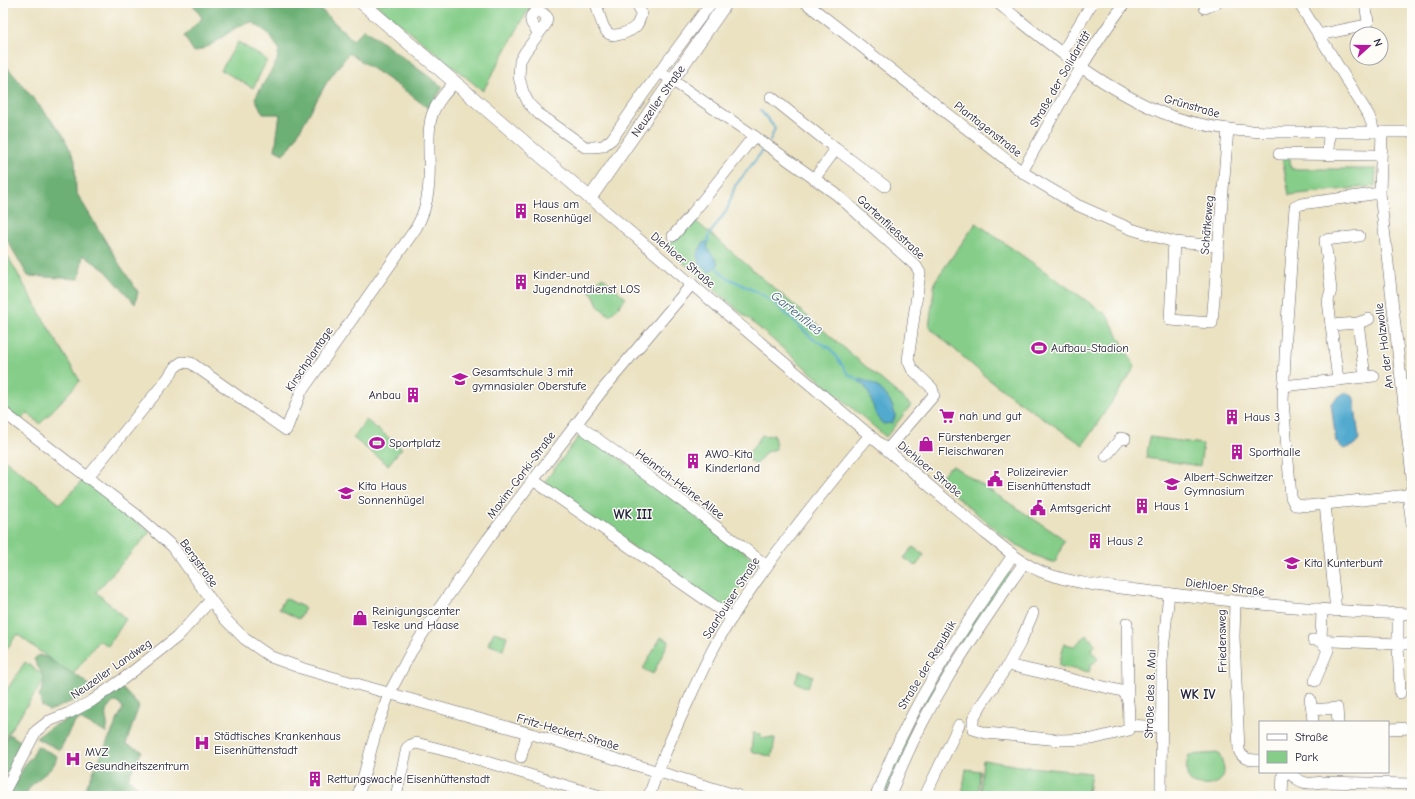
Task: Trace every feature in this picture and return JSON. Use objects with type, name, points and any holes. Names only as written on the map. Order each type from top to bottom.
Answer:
[{"type":"main road","points":[[362,3],[590,198]]},
{"type":"main road","name":"Neuzeller Straße","points":[[590,198],[726,3]]},
{"type":"street","points":[[596,3],[605,29],[608,33],[614,36],[622,34],[636,26],[640,19],[641,13],[637,3]]},
{"type":"street","points":[[539,33],[520,61],[520,77],[523,92],[529,104],[539,114],[585,147],[603,146],[612,139],[711,3]]},
{"type":"street","name":"Plantagenstraße","points":[[806,3],[1022,172],[1077,205],[1130,229],[1174,242],[1218,246]]},
{"type":"street","name":"Grünstraße","points":[[998,3],[1081,67],[1127,96],[1164,113],[1183,119],[1228,129],[1280,132],[1412,132]]},
{"type":"street","points":[[1062,53],[1092,3]]},
{"type":"street","name":"Straße der Solidarität","points":[[1022,172],[1081,67],[1106,27],[1125,3]]},
{"type":"street","points":[[1205,8],[1217,3]]},
{"type":"street","points":[[1318,36],[1367,25],[1368,22],[1365,3]]},
{"type":"street","name":"An der Holzwolle","points":[[1301,4],[1318,36],[1378,132],[1380,194],[1412,476],[1412,488],[1410,494],[1412,524]]},
{"type":"street","name":"Gartenfließstraße","points":[[660,72],[754,136],[840,198],[916,266],[920,273],[908,360],[912,369],[932,388],[934,395],[887,450]]},
{"type":"street","name":"Kirschplantage","points":[[88,478],[168,378],[175,367],[182,362],[191,363],[286,430],[301,392],[416,228],[422,217],[429,193],[429,138],[432,116],[437,105],[454,82]]},
{"type":"street","name":"Gartenfließstraße","points":[[772,97],[836,149],[885,186]]},
{"type":"street","name":"Schätkeweg","points":[[1174,242],[1170,320],[1212,323],[1228,129]]},
{"type":"street","points":[[1328,154],[1329,132]]},
{"type":"street","name":"Diehloer Straße","points":[[673,236],[754,136]]},
{"type":"street","points":[[814,179],[836,149]]},
{"type":"street","points":[[1280,154],[1374,155]]},
{"type":"street","points":[[1380,194],[1301,204],[1295,207],[1283,386],[1291,497],[1295,505],[1307,506],[1410,494]]},
{"type":"street","name":"Diehloer Straße","points":[[590,198],[887,450],[1024,563],[1042,572],[1064,579],[1109,586],[1234,602],[1336,611],[1412,614]]},
{"type":"street","points":[[1338,380],[1328,301],[1331,290],[1325,240],[1359,236]]},
{"type":"street","name":"Maxim-Gorki-Straße","points":[[358,796],[379,722],[389,694],[410,652],[488,539],[533,480],[604,388],[692,284]]},
{"type":"street","name":"An der Holzwolle","points":[[1283,386],[1370,376],[1364,321],[1331,325]]},
{"type":"street","name":"Bergstraße","points":[[3,412],[138,516],[173,547],[181,556],[210,601],[235,630],[245,639],[271,657],[304,670],[389,694]]},
{"type":"street","name":"Heinrich-Heine-Allee","points":[[576,424],[701,515],[767,566]]},
{"type":"street","name":"Saarlouiser Straße","points":[[649,796],[671,737],[710,656],[732,618],[767,566],[818,498],[870,435]]},
{"type":"street","points":[[1106,456],[1121,438],[1125,439]]},
{"type":"street","points":[[533,480],[732,618]]},
{"type":"street","points":[[1325,504],[1336,611]]},
{"type":"street","name":"Straße der Republik","points":[[876,796],[893,752],[919,702],[950,649],[1013,555]]},
{"type":"street","name":"Straße der Republik","points":[[890,796],[911,744],[930,709],[961,657],[1024,563]]},
{"type":"street","name":"Straße des 8. Mai","points":[[1161,796],[1162,660],[1169,593]]},
{"type":"street","name":"Neuzeller Landweg","points":[[4,791],[36,731],[49,721],[69,714],[92,701],[123,679],[177,637],[210,601]]},
{"type":"street","name":"Friedensweg","points":[[1234,602],[1234,637],[1240,750],[1242,756],[1245,758],[1259,760]]},
{"type":"street","points":[[1317,640],[1322,610]]},
{"type":"street","points":[[1033,613],[1020,643],[1008,665],[981,705],[973,720],[973,729],[986,733],[1060,740],[1092,739],[1129,730],[1128,623]]},
{"type":"street","points":[[1398,614],[1400,693]]},
{"type":"street","points":[[1317,640],[1412,644]]},
{"type":"street","points":[[1315,681],[1328,650],[1317,640]]},
{"type":"street","points":[[1008,665],[1122,691],[1128,698]]},
{"type":"street","name":"Fritz-Heckert-Straße","points":[[389,694],[740,796]]},
{"type":"street","points":[[1313,721],[1311,704],[1337,708],[1338,721]]},
{"type":"street","points":[[925,796],[959,725]]},
{"type":"street","points":[[1129,725],[1161,727]]},
{"type":"street","points":[[1389,729],[1412,728]]},
{"type":"street","points":[[521,757],[527,733]]},
{"type":"street","points":[[396,796],[407,748],[411,744],[416,743],[518,770],[558,784],[600,796]]},
{"type":"street","points":[[1282,796],[1283,773]]},
{"type":"street","points":[[1289,773],[1304,783],[1312,784],[1323,777],[1412,784]]},
{"type":"green space","points":[[192,3],[314,3],[353,40],[364,29],[443,87],[429,109],[407,92],[349,53],[327,82],[291,146],[283,154],[275,150],[280,114],[263,114],[255,98],[277,61],[279,49],[268,33],[252,22],[237,27],[209,46],[194,52],[184,36],[202,18]]},
{"type":"green space","points":[[374,3],[532,3],[483,91]]},
{"type":"green space","points":[[238,42],[267,60],[253,88],[221,70]]},
{"type":"green space","points":[[3,62],[62,133],[75,160],[76,192],[138,292],[135,304],[106,271],[83,255],[79,279],[28,276],[3,233]]},
{"type":"green space","points":[[1282,158],[1290,158],[1291,169],[1376,169],[1375,186],[1289,195]]},
{"type":"green space","points":[[692,218],[911,405],[886,437],[666,248]]},
{"type":"green space","name":"Aufbau-Stadion","points":[[976,223],[1107,315],[1135,367],[1083,445],[987,378],[929,327],[935,281]]},
{"type":"green space","points":[[3,248],[80,381],[40,424],[27,413],[21,420],[3,406]]},
{"type":"green space","points":[[602,277],[626,298],[610,316],[599,307],[593,294],[589,291]]},
{"type":"green space","name":"Sportplatz","points":[[366,420],[402,448],[388,465],[353,438]]},
{"type":"green space","points":[[583,431],[758,562],[724,610],[543,484]]},
{"type":"green space","points":[[774,434],[776,449],[766,452],[756,465],[746,457],[762,435],[765,436]]},
{"type":"green space","points":[[1150,437],[1203,444],[1200,466],[1146,458]]},
{"type":"green space","points":[[3,458],[60,504],[83,480],[150,532],[96,592],[126,619],[108,646],[99,640],[72,676],[17,634],[3,655]]},
{"type":"green space","points":[[953,466],[1061,537],[1064,541],[1055,563],[1034,555],[1006,538],[940,483],[940,480],[945,472]]},
{"type":"green space","points":[[913,547],[924,555],[916,566],[904,558]]},
{"type":"green space","points":[[1007,570],[1012,574],[960,653],[954,650]]},
{"type":"green space","points":[[285,598],[305,608],[299,619],[279,609]]},
{"type":"green space","points":[[494,632],[507,636],[503,650],[488,644]]},
{"type":"green space","points":[[1087,635],[1096,645],[1091,649],[1098,659],[1091,665],[1089,672],[1059,666],[1064,644],[1074,646]]},
{"type":"green space","points":[[661,637],[669,641],[653,674],[643,669]]},
{"type":"green space","points":[[952,653],[958,657],[928,705],[923,702]]},
{"type":"green space","points":[[39,655],[79,677],[95,689],[94,692],[49,711],[42,706],[39,695],[44,684],[44,680],[42,673],[34,659]]},
{"type":"green space","points":[[25,662],[46,677],[3,741],[3,696]]},
{"type":"green space","points":[[800,670],[813,676],[807,688],[795,682]]},
{"type":"green space","points":[[121,687],[139,706],[126,744],[142,751],[128,778],[149,796],[82,796],[123,708],[119,703],[114,702],[109,706],[106,714],[106,733],[80,719],[73,724],[60,750],[36,738],[51,727],[81,714]]},
{"type":"green space","points":[[921,705],[926,708],[886,796],[880,796]]},
{"type":"green space","points":[[753,733],[761,734],[761,738],[775,738],[772,757],[751,751]]},
{"type":"green space","points":[[9,734],[22,742],[5,779],[3,779],[3,745]]},
{"type":"green space","points":[[37,746],[57,756],[55,762],[47,772],[32,785],[26,796],[8,796],[27,761],[32,757]]},
{"type":"green space","points":[[1218,753],[1224,769],[1223,776],[1220,780],[1211,785],[1200,785],[1191,782],[1187,775],[1186,769],[1189,755]]},
{"type":"green space","points":[[983,760],[1020,766],[1091,773],[1088,793],[1094,794],[1094,796],[980,796]]},
{"type":"green space","points":[[966,769],[980,771],[978,796],[962,796]]},
{"type":"water","points":[[705,242],[708,242],[708,249],[718,264],[709,272],[701,265],[697,255]]},
{"type":"water","points":[[859,379],[872,383],[882,391],[890,401],[895,414],[892,423],[883,424],[879,419],[868,391]]},
{"type":"water","points":[[1348,393],[1352,395],[1354,399],[1359,438],[1356,445],[1344,449],[1336,442],[1331,403],[1339,396]]},
{"type":"waterway","name":"Gartenfließ","points":[[760,110],[775,128],[770,141]]},
{"type":"waterway","name":"Gartenfließ","points":[[708,242],[709,235],[727,210],[735,186],[764,149]]},
{"type":"waterway","name":"Gartenfließ","points":[[716,267],[724,276],[761,294],[776,304],[813,339],[830,348],[849,375],[859,381]]},
{"type":"place","name":"Haus am Rosenhügel","points":[[521,211]]},
{"type":"place","name":"Kinder-und Jugendnotdienst LOS","points":[[521,282]]},
{"type":"place","name":"Aufbau-Stadion","points":[[1039,348]]},
{"type":"place","name":"Gesamtschule 3 mit gymnasialer Oberstufe","points":[[460,379]]},
{"type":"place","name":"Anbau","points":[[413,395]]},
{"type":"place","name":"nah und gut","points":[[947,416]]},
{"type":"place","name":"Haus 3","points":[[1232,417]]},
{"type":"place","name":"Sportplatz","points":[[377,443]]},
{"type":"place","name":"Fürstenberger Fleischwaren","points":[[926,444]]},
{"type":"place","name":"Sporthalle","points":[[1237,452]]},
{"type":"place","name":"AWO-Kita Kinderland","points":[[693,461]]},
{"type":"place","name":"Polizeirevier Eisenhüttenstadt","points":[[995,479]]},
{"type":"place","name":"Albert-Schweitzer Gymnasium","points":[[1172,484]]},
{"type":"place","name":"Kita Haus Sonnenhügel","points":[[346,493]]},
{"type":"place","name":"Haus 1","points":[[1142,506]]},
{"type":"place","name":"Amtsgericht","points":[[1038,508]]},
{"type":"place","name":"Haus 2","points":[[1095,541]]},
{"type":"place","name":"Kita Kunterbunt","points":[[1292,563]]},
{"type":"place","name":"Reinigungscenter Teske und Haase","points":[[360,618]]},
{"type":"place","name":"Städtisches Krankenhaus Eisenhüttenstadt","points":[[202,743]]},
{"type":"place","name":"MVZ Gesundheitszentrum","points":[[73,759]]},
{"type":"place","name":"Rettungswache Eisenhüttenstadt","points":[[315,779]]},
{"type":"district","name":"WK III","points":[[633,514]]},
{"type":"district","name":"WK IV","points":[[1198,694]]}]
